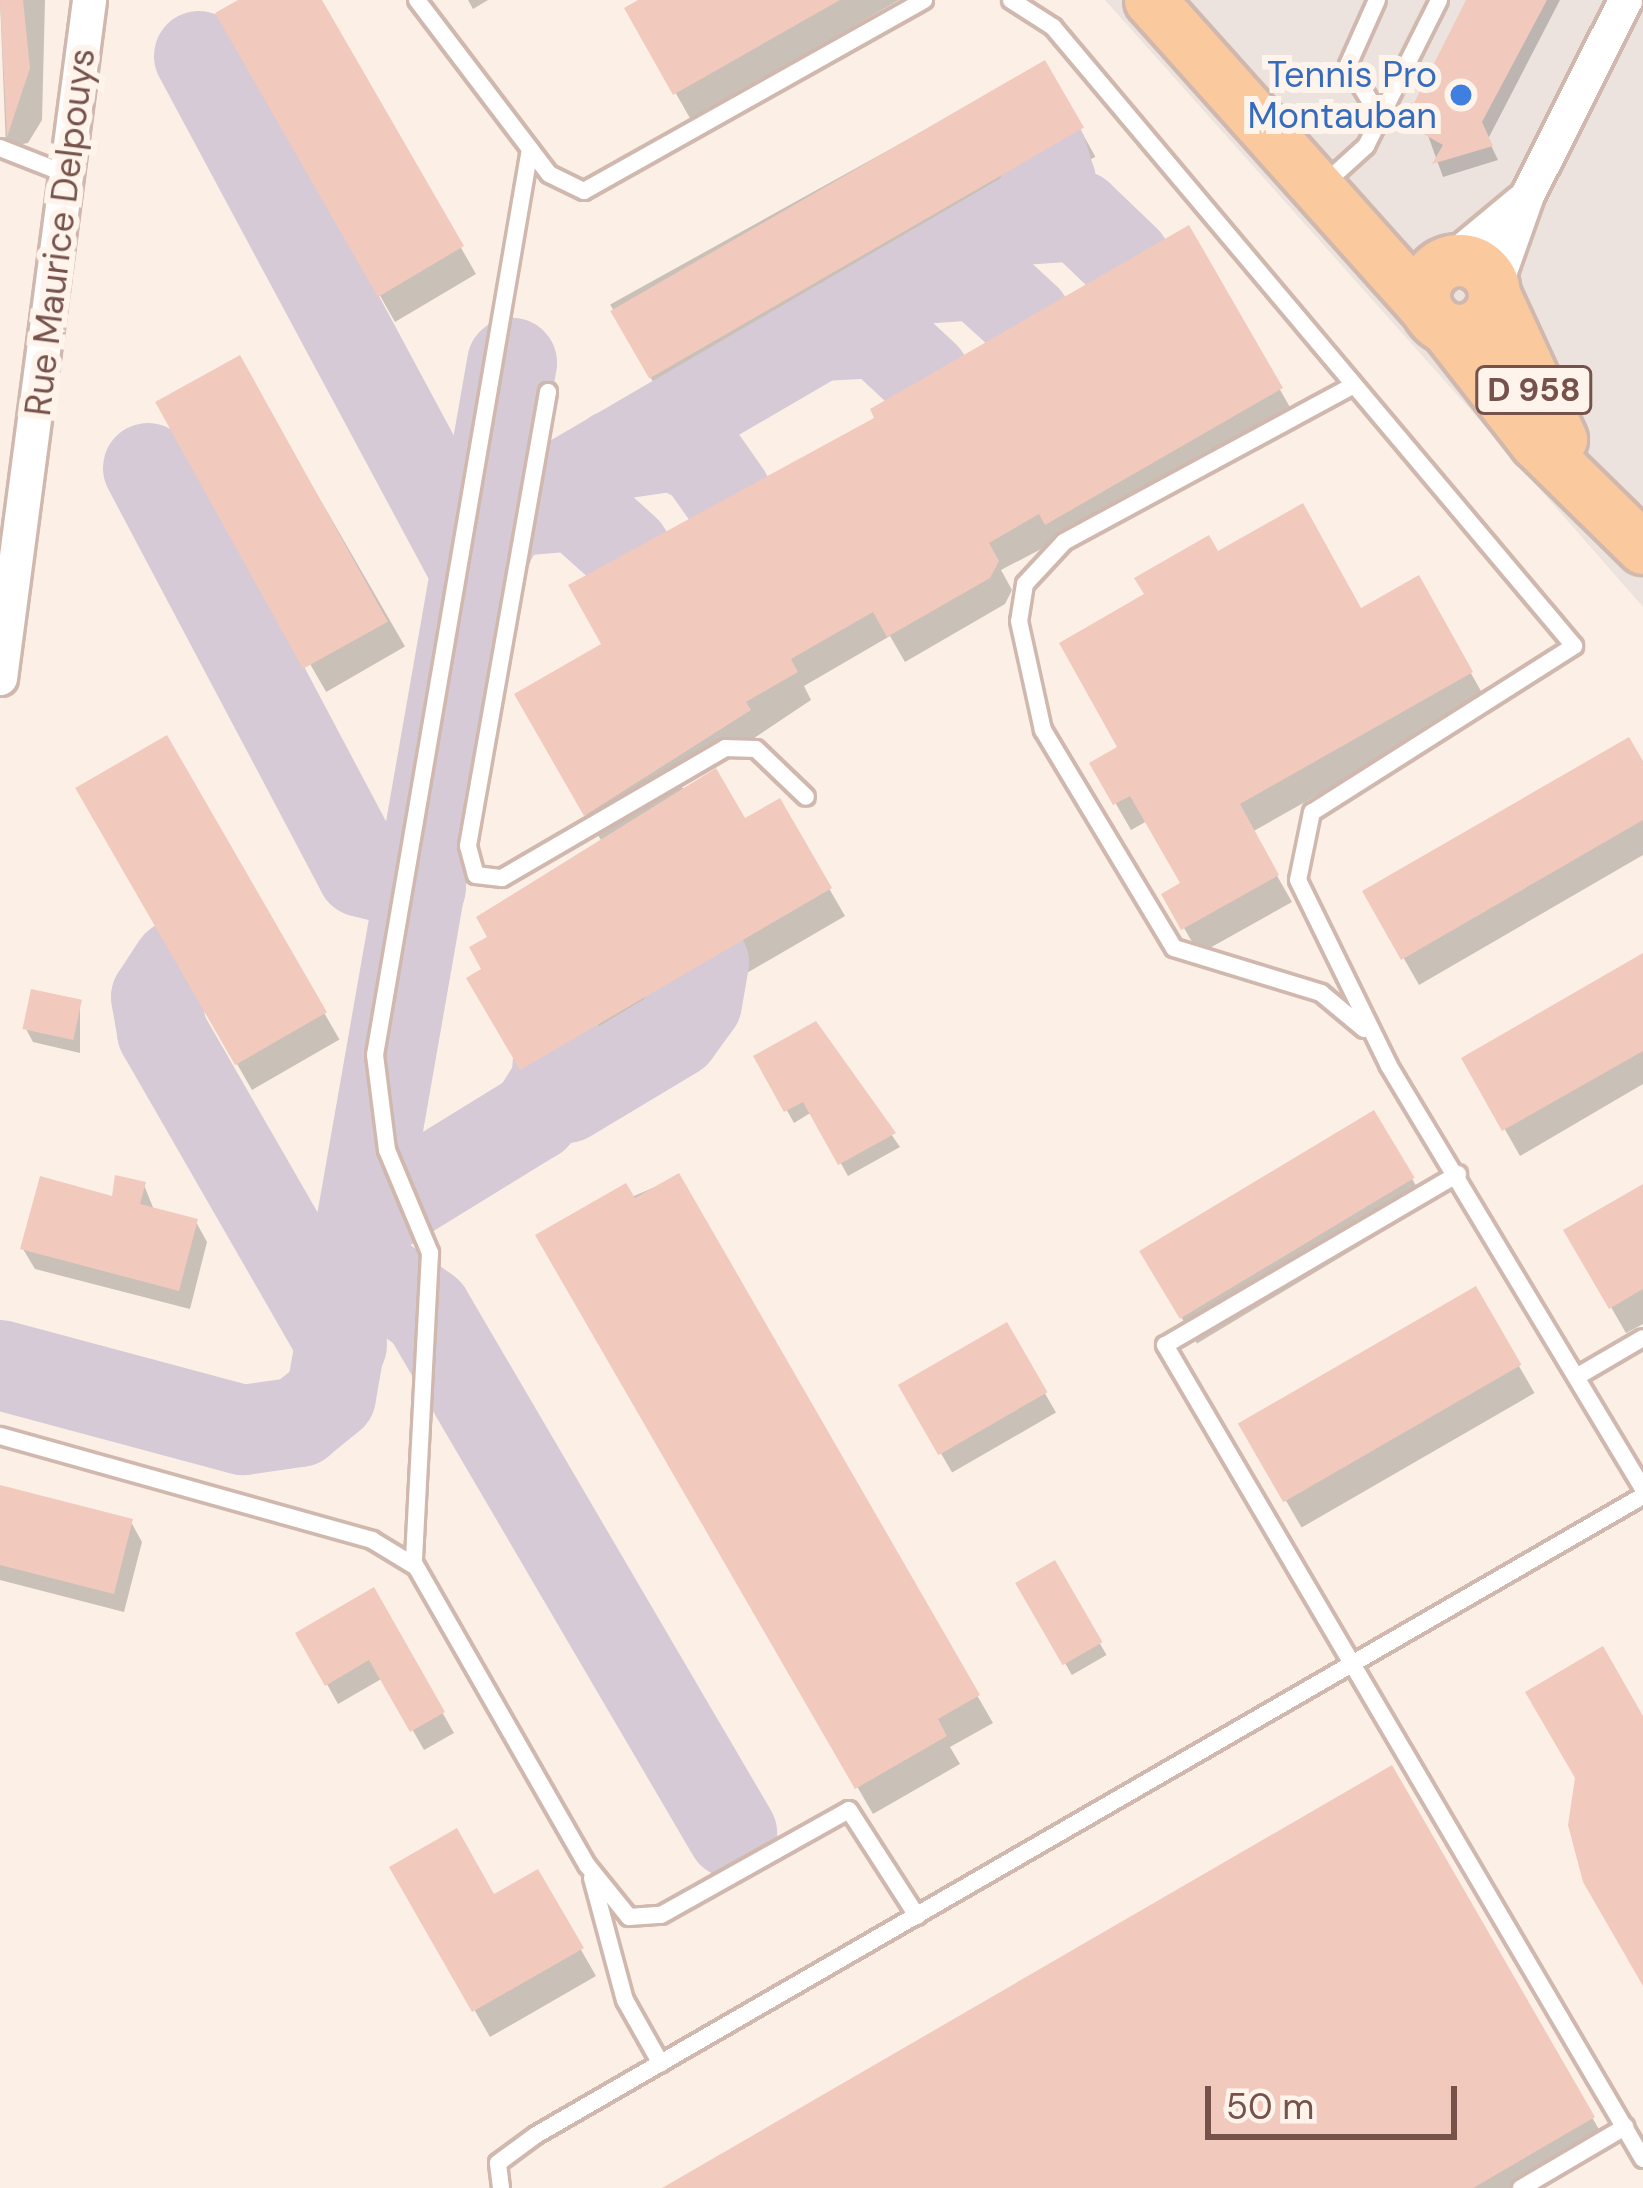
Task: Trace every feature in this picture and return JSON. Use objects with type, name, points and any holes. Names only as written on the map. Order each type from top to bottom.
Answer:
[{"type":"main road","name":"D 958","points":[[1150,0],[1366,245],[1441,290],[1536,443],[1582,482],[1643,548]]},
{"type":"main road","points":[[1441,290],[1479,324],[1494,291]]},
{"type":"main road","name":"D 958","points":[[1494,291],[1582,482]]},
{"type":"street","name":"Rue Maurice Delpouys","points":[[0,678],[14,488],[89,0]]},
{"type":"street","points":[[1494,291],[1527,195],[1625,0]]},
{"type":"street","points":[[1441,290],[1527,195]]},
{"type":"lane","points":[[417,0],[530,149],[584,190],[924,0]]},
{"type":"lane","points":[[501,2188],[498,2163],[1643,1493],[1458,1174],[1385,1060],[1298,880],[1312,812],[1574,646],[1053,27],[1011,0]]},
{"type":"lane","points":[[1377,0],[1348,65],[1380,117]]},
{"type":"lane","points":[[1318,189],[1366,146],[1439,0]]},
{"type":"lane","points":[[0,148],[66,173]]},
{"type":"lane","points":[[422,1581],[412,1534],[430,1253],[386,1150],[375,1055],[530,149]]},
{"type":"lane","points":[[1354,385],[1064,542],[1025,584],[1018,621],[1042,730],[1174,947],[1321,993],[1385,1060]]},
{"type":"lane","points":[[548,392],[468,846],[476,874],[502,878],[725,748],[756,749],[806,797]]},
{"type":"lane","points":[[1458,1174],[1165,1345],[1643,2158]]},
{"type":"lane","points":[[1578,1376],[1643,1338]]},
{"type":"lane","points":[[0,1436],[395,1547],[422,1581],[587,1865],[639,1922],[849,1810],[917,1916]]},
{"type":"lane","points":[[587,1865],[625,2000],[662,2064]]},
{"type":"lane","points":[[1521,2188],[1624,2127]]},
{"type":"shaded area","points":[[1105,0],[1643,0],[1643,607],[1468,407]]},
{"type":"building","points":[[0,0],[23,0],[30,68],[7,137]]},
{"type":"building","points":[[238,0],[322,0],[464,246],[378,297],[215,13]]},
{"type":"building","points":[[638,0],[840,0],[673,95],[624,8]]},
{"type":"building","points":[[1466,0],[1547,0],[1482,122],[1493,146],[1432,164],[1443,145],[1418,131],[1427,112],[1413,105]]},
{"type":"building","points":[[1045,60],[1084,128],[649,379],[610,311]]},
{"type":"building","points":[[1189,225],[1283,388],[1045,525],[1039,514],[989,543],[999,561],[990,578],[887,637],[873,612],[791,659],[798,672],[746,702],[751,710],[584,816],[514,694],[601,644],[568,585],[874,418],[870,409]]},
{"type":"building","points":[[240,355],[388,622],[303,669],[155,402]]},
{"type":"building","points":[[1303,503],[1361,608],[1419,575],[1473,672],[1240,804],[1279,875],[1181,930],[1161,894],[1180,883],[1130,796],[1113,805],[1089,763],[1117,747],[1059,643],[1144,594],[1134,578],[1209,535],[1218,551]]},
{"type":"building","points":[[167,735],[327,1012],[235,1065],[75,788]]},
{"type":"building","points":[[1629,737],[1643,761],[1643,820],[1401,960],[1362,891]]},
{"type":"building","points":[[716,768],[745,818],[780,798],[832,888],[520,1070],[466,978],[481,969],[469,947],[487,937],[476,917]]},
{"type":"building","points":[[1643,953],[1643,1051],[1502,1131],[1461,1058]]},
{"type":"building","points":[[31,989],[82,1000],[73,1040],[22,1029]]},
{"type":"building","points":[[816,1021],[896,1133],[838,1165],[803,1102],[784,1112],[753,1056]]},
{"type":"building","points":[[1374,1110],[1415,1178],[1180,1319],[1139,1251]]},
{"type":"building","points":[[679,1173],[980,1695],[938,1719],[947,1736],[855,1789],[535,1235],[626,1183],[635,1198]]},
{"type":"building","points":[[115,1175],[146,1182],[140,1204],[198,1219],[179,1291],[20,1249],[40,1176],[112,1196]]},
{"type":"building","points":[[1643,1184],[1643,1289],[1609,1309],[1563,1230]]},
{"type":"building","points":[[1476,1286],[1522,1365],[1283,1502],[1238,1424]]},
{"type":"building","points":[[1007,1322],[1048,1392],[938,1455],[898,1385]]},
{"type":"building","points":[[0,1485],[133,1519],[114,1594],[0,1565]]},
{"type":"building","points":[[1055,1560],[1102,1642],[1063,1665],[1015,1583]]},
{"type":"building","points":[[374,1587],[445,1712],[410,1732],[369,1660],[325,1686],[295,1633]]},
{"type":"building","points":[[1603,1646],[1643,1716],[1643,1986],[1583,1882],[1568,1825],[1575,1778],[1525,1692]]},
{"type":"building","points":[[1392,1765],[1595,2117],[1473,2188],[662,2188]]},
{"type":"building","points":[[457,1828],[494,1894],[538,1869],[584,1948],[472,2012],[389,1867]]},
{"type":"taxiway","points":[[199,56],[476,572]]},
{"type":"taxiway","points":[[476,572],[498,525],[519,511],[1032,212],[1051,182],[1042,152]]},
{"type":"taxiway","points":[[1020,220],[1079,216],[1126,261]]},
{"type":"taxiway","points":[[918,279],[978,275],[1026,319]]},
{"type":"taxiway","points":[[820,336],[878,333],[925,377]]},
{"type":"taxiway","points":[[0,1365],[243,1430],[299,1422],[331,1396],[512,363]]},
{"type":"taxiway","points":[[614,455],[674,446],[702,460],[726,494]]},
{"type":"taxiway","points":[[148,468],[362,872],[421,887]]},
{"type":"taxiway","points":[[519,511],[576,506],[626,551]]},
{"type":"taxiway","points":[[567,1098],[675,1033],[697,1003],[704,963]]},
{"type":"taxiway","points":[[177,965],[156,997],[162,1032],[342,1345]]},
{"type":"taxiway","points":[[364,1221],[535,1116],[556,1083],[559,1047]]},
{"type":"taxiway","points":[[355,1261],[427,1312],[732,1833]]},
{"type":"place","name":"Tennis Pro Montauban","points":[[1461,95]]}]
